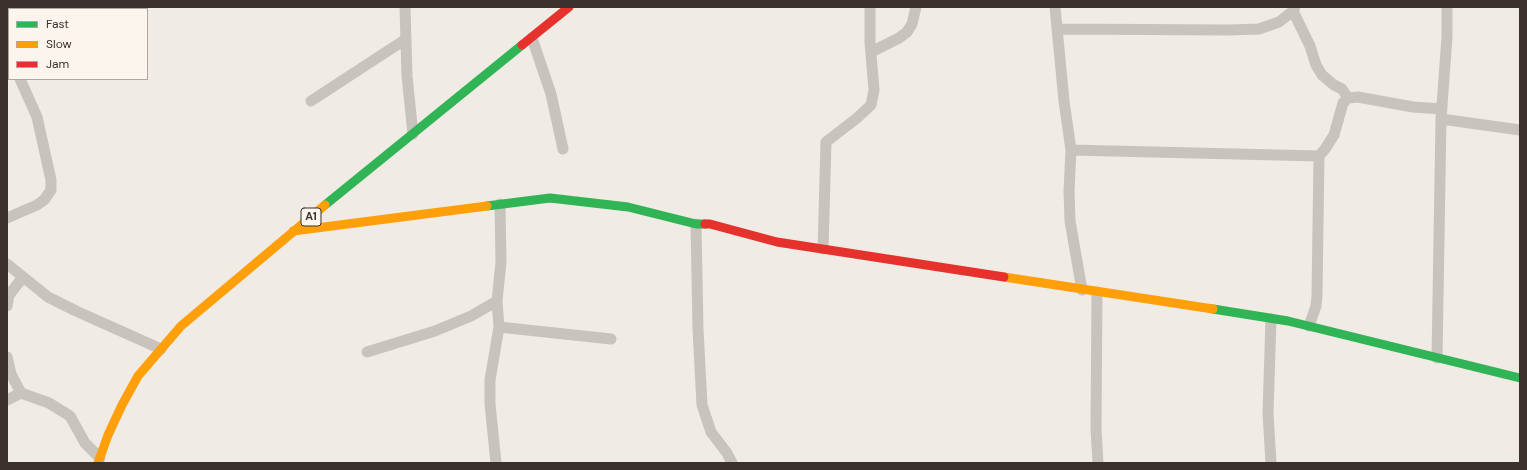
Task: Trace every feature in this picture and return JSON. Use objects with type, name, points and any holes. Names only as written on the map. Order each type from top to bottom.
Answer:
[{"type":"main road","name":"A1","points":[[99,460],[122,405],[138,376],[181,326],[293,231],[569,7]]},
{"type":"main road","points":[[293,231],[550,198],[628,207],[696,224],[710,224],[777,242],[1309,326],[1520,378]]},
{"type":"street","points":[[405,7],[407,76],[413,134]]},
{"type":"street","points":[[823,249],[826,142],[871,105],[874,90],[870,7]]},
{"type":"street","points":[[871,52],[899,38],[907,32],[912,24],[916,7]]},
{"type":"street","points":[[1056,7],[1064,102],[1071,150],[1069,191],[1070,221],[1082,290]]},
{"type":"street","points":[[1437,358],[1442,114],[1447,37],[1447,7]]},
{"type":"street","points":[[1058,29],[1259,29],[1279,22],[1294,9],[1310,46],[1316,65],[1322,75],[1334,85],[1342,89],[1348,98]]},
{"type":"street","points":[[532,38],[551,94],[563,149]]},
{"type":"street","points":[[312,101],[406,40]]},
{"type":"street","points":[[7,218],[37,205],[44,200],[51,190],[52,180],[38,118],[20,80]]},
{"type":"street","points":[[1309,326],[1316,306],[1317,296],[1319,156],[1325,150],[1334,135],[1342,103],[1348,98],[1358,97],[1413,106],[1442,114],[1520,130]]},
{"type":"street","points":[[1071,150],[1319,156]]},
{"type":"street","points":[[496,463],[490,404],[490,380],[499,327],[497,302],[501,262],[500,204]]},
{"type":"street","points":[[696,224],[700,391],[702,405],[711,432],[732,463]]},
{"type":"street","points":[[7,264],[48,297],[76,312],[161,349]]},
{"type":"street","points":[[7,306],[9,295],[23,277]]},
{"type":"street","points":[[1097,292],[1096,429],[1098,463]]},
{"type":"street","points":[[366,352],[436,331],[471,316],[497,302]]},
{"type":"street","points":[[1271,319],[1268,413],[1272,461]]},
{"type":"street","points":[[499,327],[611,339]]},
{"type":"street","points":[[7,356],[11,374],[21,393],[49,403],[70,416],[85,443],[99,460]]},
{"type":"street","points":[[7,400],[21,393]]},
{"type":"traffic: fast","points":[[325,205],[522,45]]},
{"type":"traffic: fast","points":[[487,206],[550,198],[628,207],[696,224],[705,224]]},
{"type":"traffic: fast","points":[[1213,309],[1288,321],[1520,378]]},
{"type":"traffic: slow","points":[[98,463],[108,435],[138,376],[181,326],[325,205]]},
{"type":"traffic: slow","points":[[293,231],[487,206]]},
{"type":"traffic: slow","points":[[1004,277],[1213,309]]},
{"type":"traffic: jam","points":[[522,45],[569,7]]},
{"type":"traffic: jam","points":[[705,224],[710,224],[777,242],[1004,277]]}]
